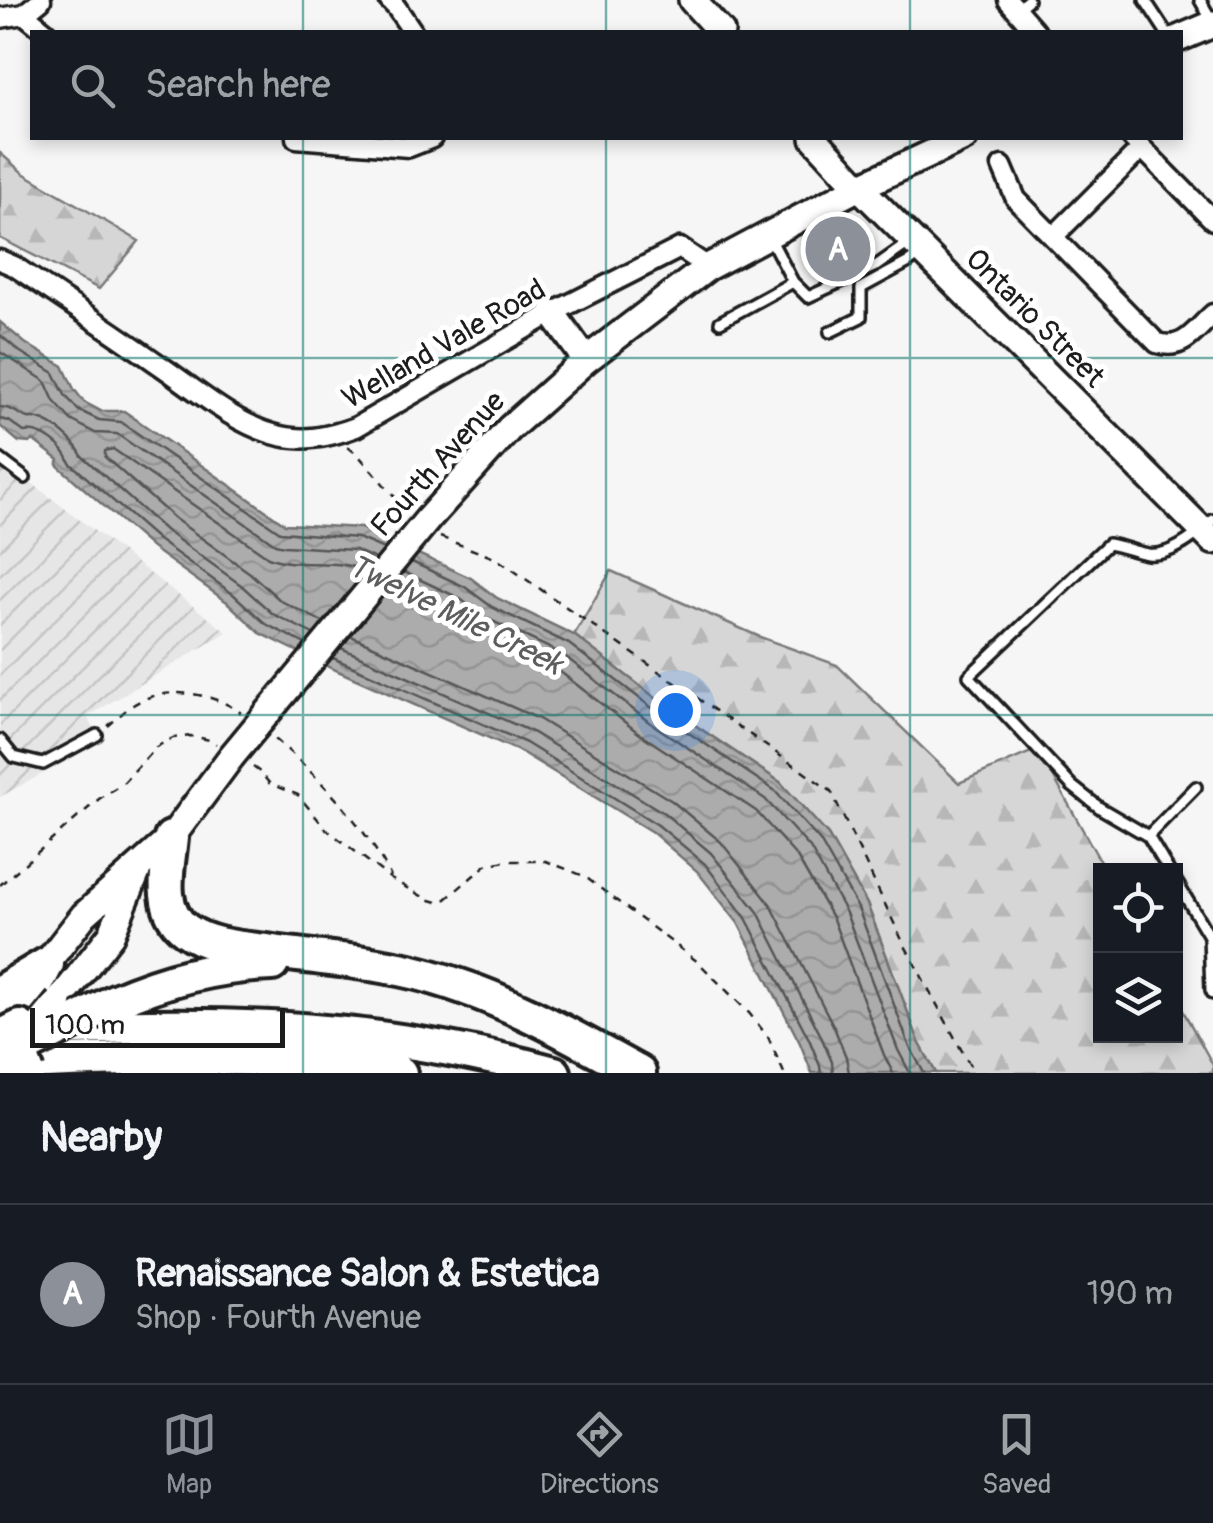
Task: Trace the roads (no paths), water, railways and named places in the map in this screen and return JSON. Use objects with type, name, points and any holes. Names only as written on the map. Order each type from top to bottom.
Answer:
[{"type":"highway","points":[[171,838],[166,892],[174,917],[186,930],[212,942],[422,974],[538,1017],[639,1073]]},
{"type":"highway","points":[[13,1034],[146,987],[218,969],[352,962]]},
{"type":"highway","points":[[13,1034],[46,964]]},
{"type":"highway","points":[[13,1034],[191,1025],[294,1028],[461,1050],[554,1073]]},
{"type":"highway","points":[[13,1034],[105,1060],[247,1058],[400,1073]]},
{"type":"main road","points":[[692,0],[718,30]]},
{"type":"main road","points":[[1183,37],[1213,24]]},
{"type":"main road","name":"Ontario Street","points":[[816,140],[917,246],[1209,531]]},
{"type":"main road","name":"Fourth Avenue","points":[[46,964],[84,915],[171,838],[429,518],[510,429],[586,360],[708,268],[858,187],[960,140]]},
{"type":"main road","points":[[552,313],[586,360]]},
{"type":"main road","name":"Fourth Avenue","points":[[13,1034],[112,935],[139,868]]},
{"type":"street","points":[[0,18],[24,14],[41,0]]},
{"type":"street","points":[[389,0],[412,30]]},
{"type":"street","points":[[1017,3],[1035,30]]},
{"type":"street","points":[[24,14],[44,30]]},
{"type":"street","points":[[321,140],[408,147],[427,140]]},
{"type":"street","points":[[1052,236],[1137,143],[1213,220]]},
{"type":"street","points":[[1002,166],[1016,199],[1156,343],[1170,347],[1181,344],[1213,314]]},
{"type":"street","name":"Welland Vale Road","points":[[0,260],[244,421],[274,434],[312,439],[356,427],[552,313],[680,248],[708,268]]},
{"type":"lane","points":[[1145,0],[1165,30]]},
{"type":"lane","points":[[1200,0],[1213,24]]},
{"type":"lane","points":[[769,234],[793,282],[808,298],[917,246]]},
{"type":"lane","points":[[830,332],[862,318],[861,288],[909,262],[917,246]]},
{"type":"lane","points":[[720,322],[793,282]]},
{"type":"lane","points":[[0,459],[25,478]]},
{"type":"lane","points":[[1165,863],[1148,836],[1072,786],[969,676],[1108,544],[1162,555],[1209,531]]},
{"type":"lane","points":[[0,740],[14,756],[44,764],[97,735]]},
{"type":"lane","points":[[1148,836],[1196,787]]},
{"type":"lane","points":[[1183,893],[1209,936],[1213,994]]},
{"type":"water","name":"Twelve Mile Creek","points":[[0,322],[63,366],[84,402],[101,411],[124,411],[285,524],[361,528],[471,578],[497,598],[574,635],[662,703],[780,782],[828,835],[867,904],[919,1042],[936,1073],[812,1073],[738,923],[697,871],[652,832],[521,752],[260,633],[227,602],[152,548],[57,465],[59,460],[33,440],[19,442],[0,426]]},
{"type":"place","name":"Renaissance Salon & Estetica","points":[[838,249]]}]
